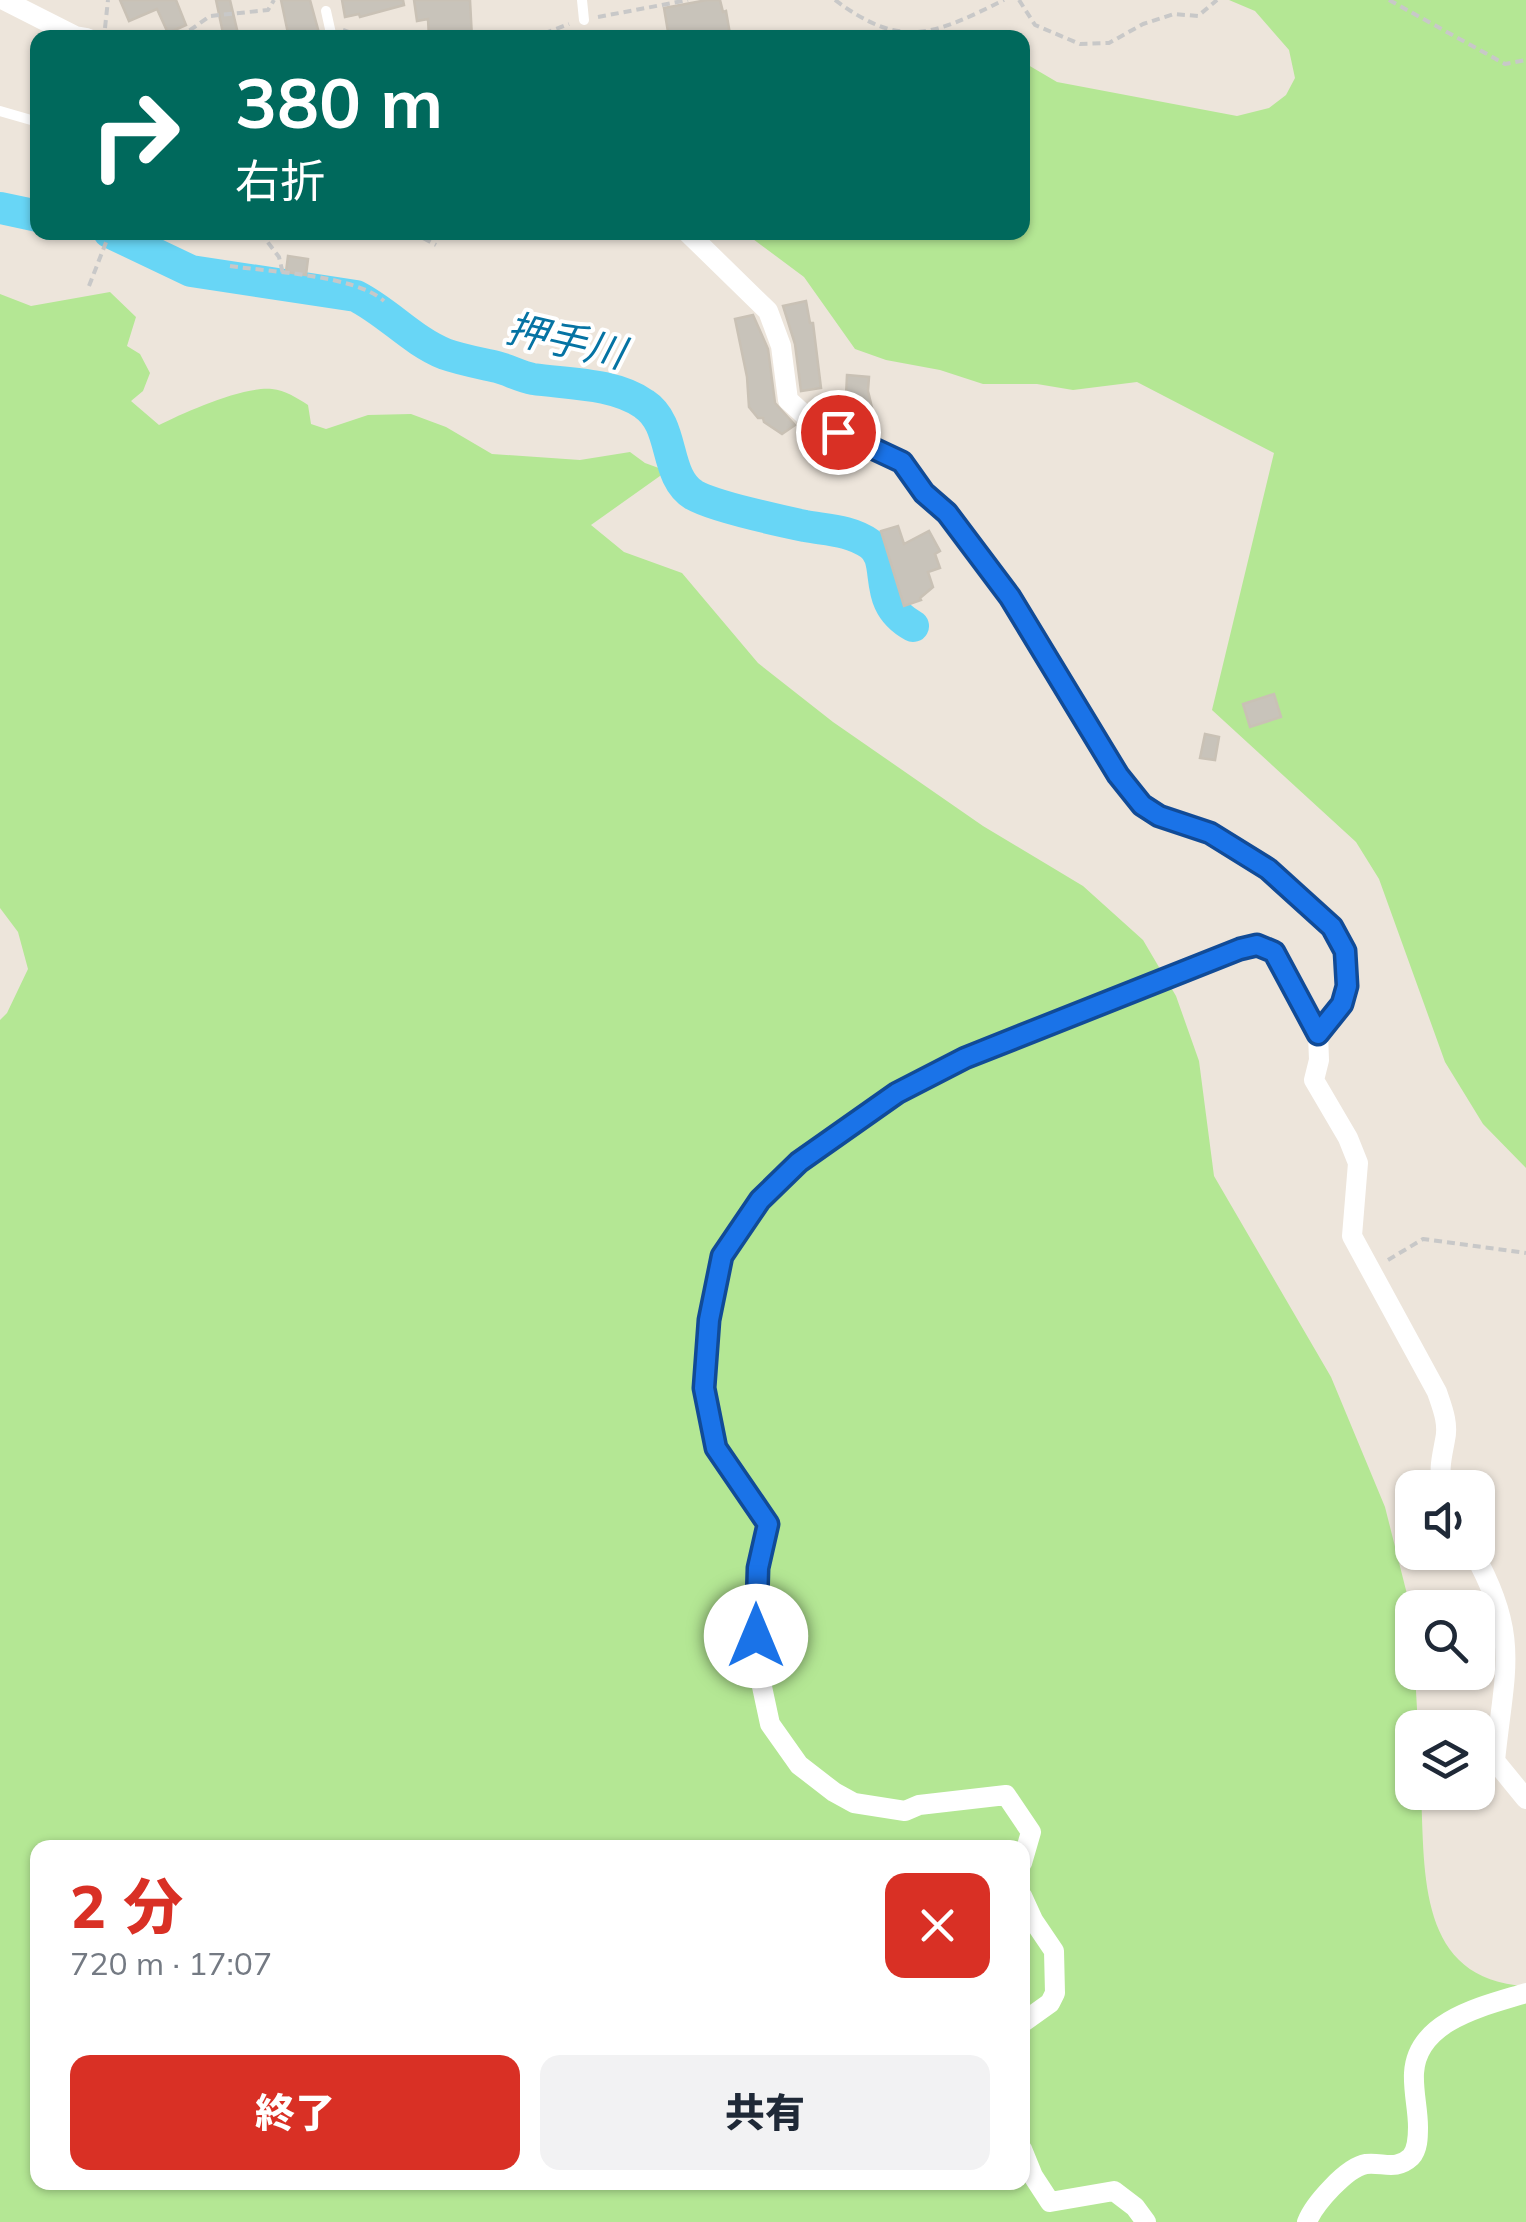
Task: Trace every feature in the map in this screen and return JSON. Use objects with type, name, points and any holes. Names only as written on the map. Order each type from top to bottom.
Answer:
[{"type":"street","points":[[4,0],[66,30]]},
{"type":"street","points":[[695,240],[768,312],[781,346],[788,400],[810,420],[902,462],[924,493],[947,513],[984,560],[1131,794],[1159,816],[1210,833],[1268,869],[1332,927],[1345,951],[1347,986],[1342,1004],[1318,1034]]},
{"type":"street","points":[[1028,1840],[1030,1832],[1006,1795],[919,1804],[905,1811],[854,1803],[799,1765],[770,1724],[755,1654],[758,1568],[768,1524],[716,1448],[704,1388],[709,1320],[722,1256],[760,1200],[799,1162],[897,1093],[965,1058],[1240,949],[1257,945],[1274,952],[1318,1034],[1319,1060],[1314,1080],[1358,1163],[1352,1236],[1437,1392],[1446,1418],[1441,1470]]},
{"type":"street","points":[[1482,1570],[1496,1598],[1506,1636],[1507,1678],[1495,1761],[1526,1799]]},
{"type":"street","points":[[1030,1913],[1054,1951],[1054,1993],[1050,2003],[1030,2017]]},
{"type":"street","points":[[1307,2222],[1331,2188],[1363,2164],[1396,2166],[1413,2155],[1418,2141],[1414,2068],[1429,2034],[1462,2016],[1526,1993]]},
{"type":"street","points":[[1030,2169],[1050,2202],[1114,2191],[1135,2207],[1146,2222]]},
{"type":"lane","points":[[582,0],[584,20]]},
{"type":"lane","points":[[326,11],[330,30]]},
{"type":"lane","points":[[0,111],[30,120]]},
{"type":"path","points":[[105,30],[108,0]]},
{"type":"path","points":[[190,30],[210,16],[268,10],[274,0]]},
{"type":"path","points":[[555,30],[584,20],[688,0]]},
{"type":"path","points":[[834,0],[887,30]]},
{"type":"path","points":[[928,30],[1004,0]]},
{"type":"path","points":[[1019,0],[1035,26],[1080,44],[1108,43],[1143,24],[1174,14],[1198,16],[1217,0]]},
{"type":"path","points":[[1388,0],[1505,64],[1526,60]]},
{"type":"path","points":[[88,286],[107,240]]},
{"type":"path","points":[[266,240],[278,257],[283,274]]},
{"type":"path","points":[[427,240],[436,245]]},
{"type":"path","points":[[230,266],[356,285],[384,301]]},
{"type":"path","points":[[1370,1271],[1423,1239],[1526,1254]]},
{"type":"green space","points":[[1229,0],[1526,0],[1526,1168],[1483,1124],[1445,1062],[1379,879],[1356,842],[1212,710],[1274,453],[1137,382],[1073,390],[1037,384],[983,384],[855,349],[804,277],[754,240],[1030,240],[1030,66],[1057,82],[1237,116],[1269,108],[1286,95],[1295,78],[1289,50],[1255,11]]},
{"type":"green space","points":[[110,292],[136,317],[127,346],[140,354],[150,373],[143,391],[131,401],[159,425],[230,396],[272,389],[308,405],[311,424],[326,429],[368,415],[411,414],[446,427],[492,454],[580,460],[630,452],[667,471],[591,525],[624,552],[682,573],[758,663],[833,722],[983,826],[1083,886],[1143,940],[1176,996],[1199,1061],[1214,1176],[1331,1377],[1385,1507],[1395,1547],[1395,1570],[1401,1570],[1406,1590],[1395,1590],[1395,1690],[1416,1690],[1417,1710],[1395,1710],[1395,1810],[1422,1810],[1427,1888],[1446,1943],[1464,1965],[1490,1979],[1526,1986],[1526,2222],[0,2222],[0,1020],[28,969],[18,932],[0,908],[0,294],[31,306]]},
{"type":"building","points":[[120,0],[176,0],[186,25],[167,30],[157,9],[129,21]]},
{"type":"building","points":[[216,0],[230,0],[237,30],[222,30]]},
{"type":"building","points":[[281,0],[310,0],[318,30],[287,30]]},
{"type":"building","points":[[342,0],[403,0],[404,5],[345,17]]},
{"type":"building","points":[[414,0],[470,0],[472,30],[429,30],[428,19],[417,21]]},
{"type":"building","points":[[720,0],[729,30],[668,30],[664,8]]},
{"type":"building","points":[[288,256],[308,259],[306,275],[286,272]]},
{"type":"building","points":[[806,301],[813,323],[821,388],[801,391],[795,344],[783,306]]},
{"type":"building","points":[[753,315],[768,349],[775,403],[795,425],[782,434],[749,407],[735,319]]},
{"type":"building","points":[[847,375],[869,377],[868,391],[879,437],[845,418]]},
{"type":"building","points":[[898,526],[904,544],[929,531],[940,551],[935,554],[940,568],[928,572],[933,587],[921,600],[904,606],[881,531]]},
{"type":"building","points":[[1274,694],[1281,717],[1250,727],[1243,704]]},
{"type":"building","points":[[1205,734],[1219,737],[1215,760],[1200,758]]},
{"type":"waterway","name":"押手川","points":[[0,208],[30,214]]},
{"type":"waterway","name":"押手川","points":[[126,240],[191,271],[356,296],[421,341],[451,356],[528,378],[590,386],[632,397],[654,413],[661,424],[678,476],[694,495],[748,513],[862,539],[877,551],[891,605],[913,626]]},
{"type":"route","points":[[756,1636],[758,1568],[768,1524],[716,1448],[704,1388],[709,1320],[722,1256],[760,1200],[799,1162],[897,1093],[965,1058],[1240,949],[1257,945],[1274,952],[1318,1034],[1342,1004],[1347,986],[1345,951],[1332,927],[1294,890],[1210,833],[1159,816],[1131,794],[1010,597],[947,513],[924,493],[902,462],[838,432]]}]
